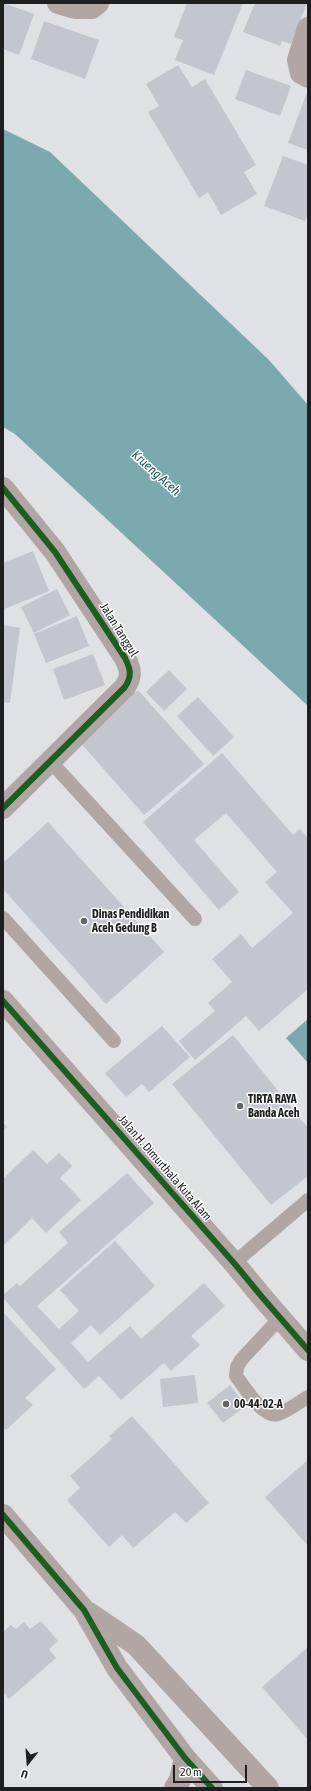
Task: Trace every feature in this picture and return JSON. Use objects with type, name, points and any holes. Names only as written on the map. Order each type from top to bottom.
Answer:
[{"type":"highway","points":[[175,1788],[180,1780],[185,1758]]},
{"type":"street","points":[[58,3],[75,8],[92,8],[98,3]]},
{"type":"street","points":[[308,28],[298,60],[301,73],[308,77]]},
{"type":"street","name":"Jalan Tanggul","points":[[3,488],[55,552],[125,658],[131,670],[130,680],[125,687],[3,808]]},
{"type":"street","name":"Jalan H. Dimurthala Kuta Alam","points":[[3,1001],[234,1263],[308,1350]]},
{"type":"street","points":[[3,1515],[84,1610],[117,1668],[185,1758],[212,1788]]},
{"type":"street","points":[[84,1610],[136,1645],[268,1788]]},
{"type":"lane","points":[[50,761],[195,919]]},
{"type":"lane","points":[[3,918],[114,1041]]},
{"type":"lane","points":[[234,1263],[308,1200]]},
{"type":"lane","points":[[280,1318],[241,1360],[237,1367],[236,1376],[262,1410],[269,1414],[277,1415],[308,1397]]},
{"type":"water","name":"Krueng Aceh","points":[[3,129],[50,152],[269,360],[308,405],[308,706],[15,434],[3,427]]},
{"type":"water","points":[[308,1019],[308,1063],[286,1038]]},
{"type":"building","points":[[3,3],[34,14],[19,55],[3,49]]},
{"type":"building","points":[[187,3],[243,3],[214,75],[175,60],[183,40],[174,37]]},
{"type":"building","points":[[255,3],[307,3],[291,44],[282,41],[280,46],[243,32]]},
{"type":"building","points":[[44,21],[99,40],[85,79],[31,59]]},
{"type":"building","points":[[178,65],[192,87],[205,79],[256,165],[244,172],[257,194],[221,215],[208,192],[199,198],[148,112],[159,106],[146,84]]},
{"type":"building","points":[[246,70],[291,86],[280,116],[235,99]]},
{"type":"building","points":[[308,90],[308,150],[288,143]]},
{"type":"building","points":[[283,156],[308,165],[308,213],[305,221],[264,206]]},
{"type":"building","points":[[33,551],[49,591],[4,609],[3,563]]},
{"type":"building","points":[[57,589],[70,615],[34,633],[21,607]]},
{"type":"building","points":[[77,616],[89,646],[46,663],[34,634]]},
{"type":"building","points":[[3,625],[20,628],[10,703],[3,702]]},
{"type":"building","points":[[93,654],[105,685],[64,700],[53,669]]},
{"type":"building","points":[[169,670],[187,689],[164,711],[146,692]]},
{"type":"building","points":[[138,690],[204,764],[144,815],[79,741]]},
{"type":"building","points":[[198,697],[234,737],[213,756],[177,716]]},
{"type":"building","points":[[222,753],[293,835],[300,829],[308,838],[308,989],[259,1031],[246,1016],[195,1060],[179,1041],[215,1011],[208,1003],[232,982],[212,959],[241,934],[252,948],[293,913],[265,882],[277,872],[226,813],[194,840],[239,892],[219,910],[143,822]]},
{"type":"building","name":"Dinas Pendidikan Aceh Gedung B","points":[[48,822],[164,952],[106,1004],[3,889],[3,863]]},
{"type":"building","points":[[162,1026],[190,1057],[149,1092],[142,1084],[126,1097],[105,1073]]},
{"type":"building","name":"TIRTA RAYA Banda Aceh","points":[[233,1035],[308,1128],[308,1176],[271,1205],[172,1084]]},
{"type":"building","points":[[3,1122],[7,1127],[3,1130]]},
{"type":"building","points":[[33,1150],[47,1164],[59,1153],[72,1166],[60,1178],[81,1200],[46,1233],[32,1218],[3,1246],[3,1179]]},
{"type":"building","points":[[127,1173],[154,1203],[37,1306],[59,1329],[79,1311],[60,1290],[115,1241],[155,1286],[100,1335],[91,1325],[71,1343],[88,1362],[130,1326],[141,1339],[204,1283],[225,1306],[191,1336],[200,1345],[171,1371],[164,1363],[121,1400],[99,1376],[84,1389],[3,1298],[3,1295],[17,1283],[20,1286],[68,1243],[59,1232]]},
{"type":"building","points":[[3,1312],[56,1369],[25,1398],[33,1405],[6,1430],[3,1427]]},
{"type":"building","points":[[195,1375],[198,1403],[163,1407],[160,1379]]},
{"type":"building","name":"00-44-02-A","points":[[230,1385],[246,1406],[223,1423],[207,1403]]},
{"type":"building","points":[[132,1416],[209,1503],[186,1523],[175,1512],[133,1548],[122,1535],[109,1547],[67,1500],[80,1488],[70,1476],[112,1439],[109,1436]]},
{"type":"building","points":[[308,1460],[308,1546],[265,1497]]},
{"type":"building","points":[[41,1621],[58,1641],[49,1649],[56,1658],[9,1699],[3,1691],[3,1632],[11,1625],[16,1629],[24,1622],[30,1629]]},
{"type":"building","points":[[308,1647],[308,1740],[262,1687]]},
{"type":"cycle path","points":[[3,488],[55,552],[125,658],[129,666],[130,673],[129,680],[125,687],[3,808]]},
{"type":"cycle path","points":[[3,1001],[234,1263],[308,1350]]},
{"type":"cycle path","points":[[3,1515],[84,1610],[117,1668],[185,1758],[212,1788]]},
{"type":"place","name":"Dinas Pendidikan Aceh Gedung B","points":[[84,921]]},
{"type":"place","name":"TIRTA RAYA Banda Aceh","points":[[240,1106]]},
{"type":"place","name":"00-44-02-A","points":[[226,1404]]}]
